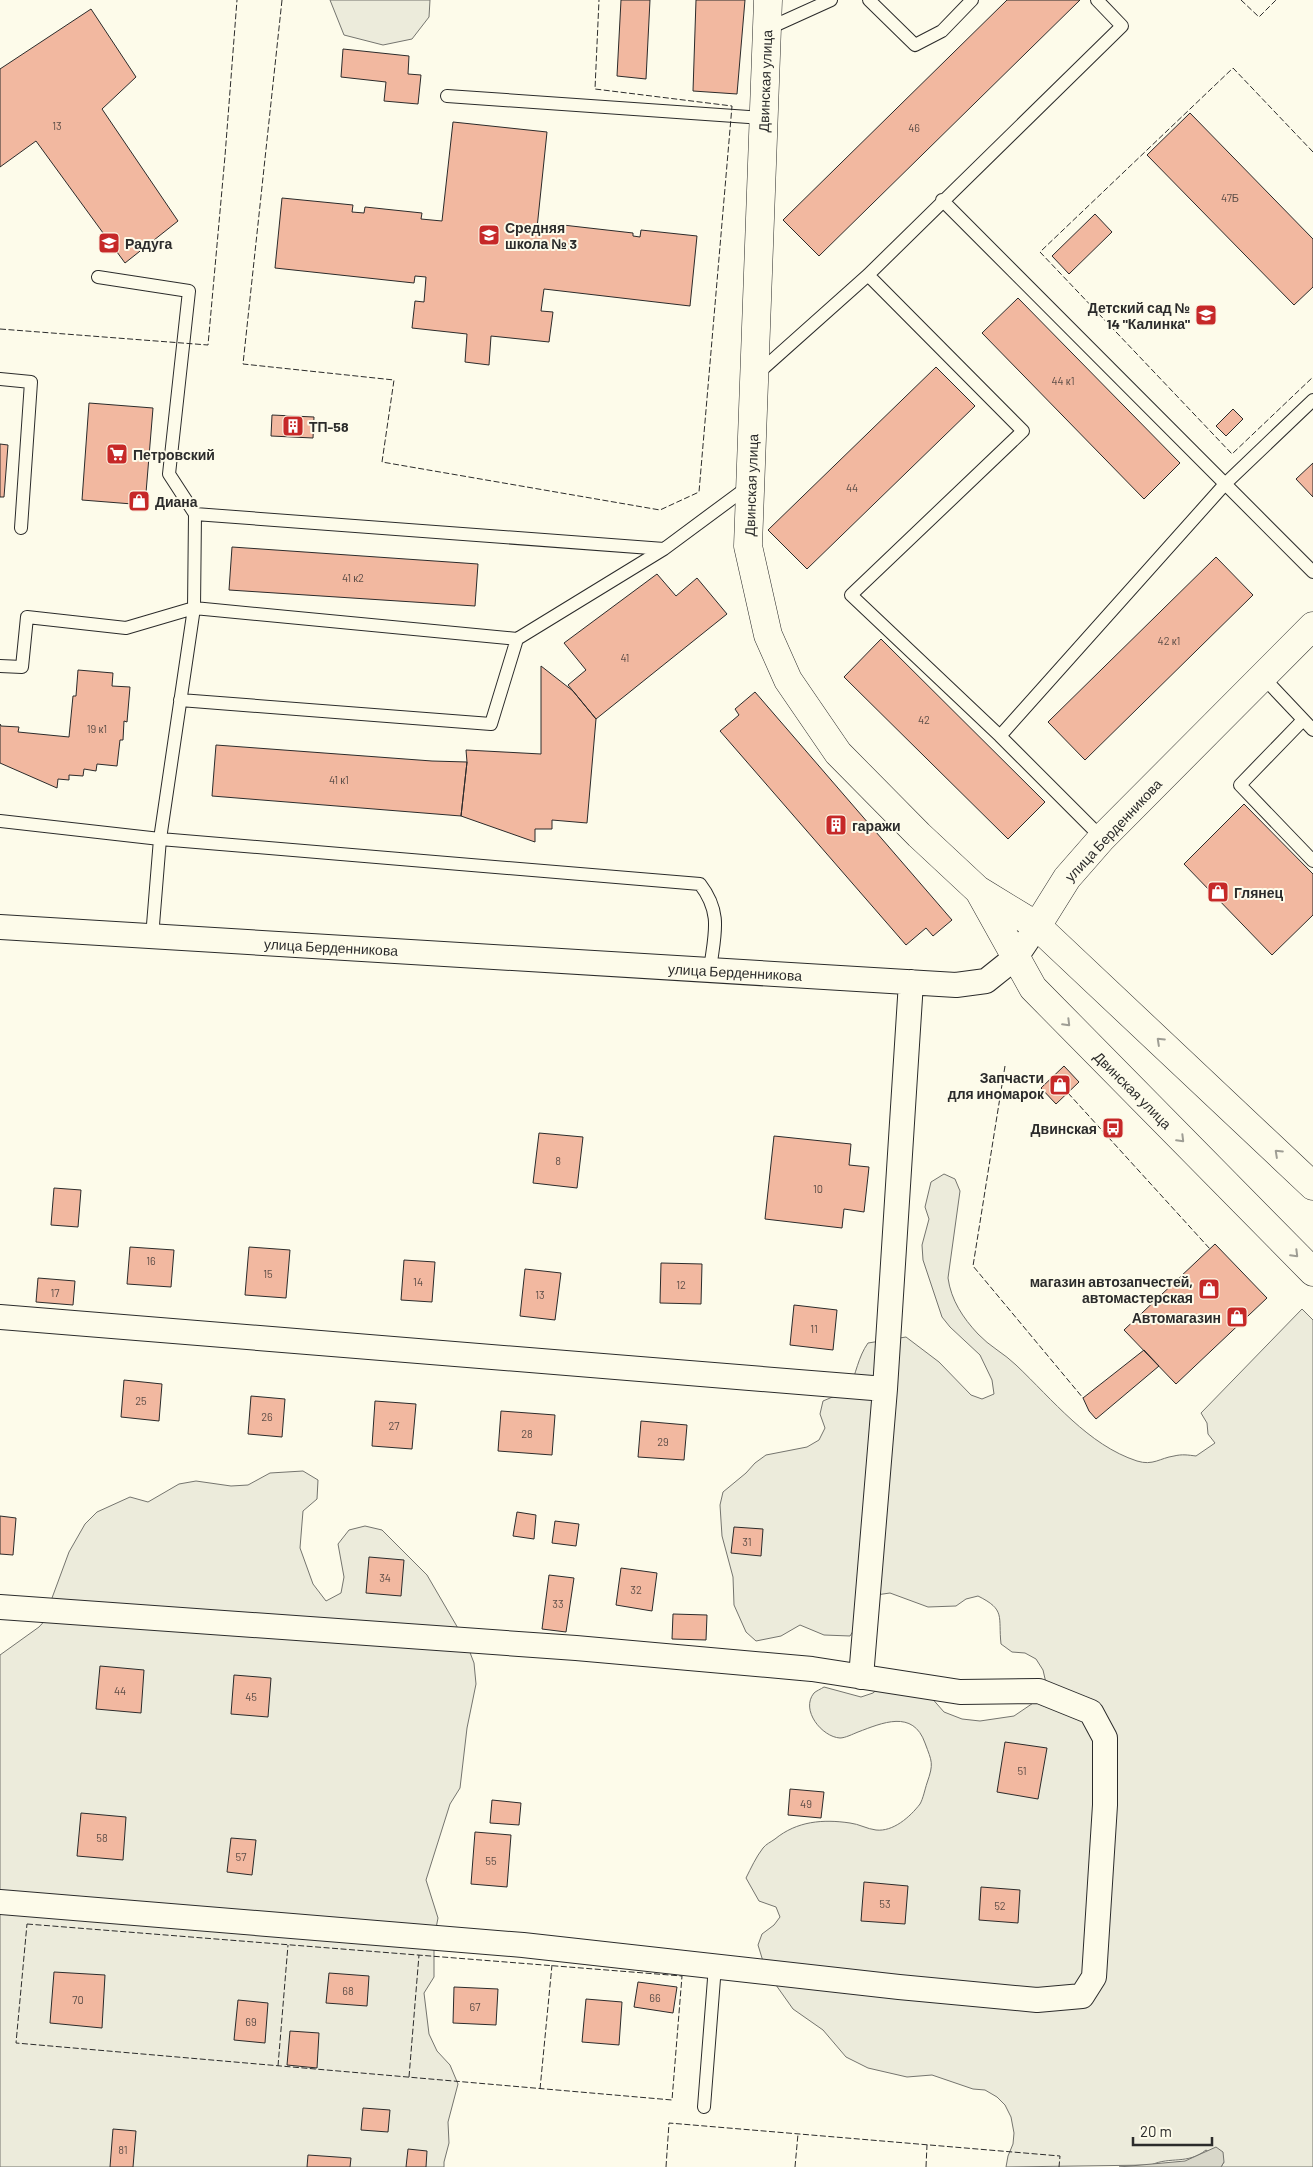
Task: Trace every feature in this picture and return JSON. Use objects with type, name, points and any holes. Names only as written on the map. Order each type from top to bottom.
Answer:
[{"type":"street","name":"Двинская улица","points":[[768,0],[748,546],[768,635],[788,680],[838,753],[907,823],[978,890],[1038,926],[1310,1178]]},
{"type":"street","name":"улица Берденникова","points":[[0,926],[152,937],[956,985],[986,981],[1016,957],[1038,926],[1067,878],[1102,838],[1261,676],[1313,626]]},
{"type":"street","name":"Двинская улица","points":[[978,890],[1032,988],[1313,1272]]},
{"type":"street","points":[[861,1677],[885,1388],[911,982]]},
{"type":"street","points":[[0,1317],[885,1388]]},
{"type":"street","points":[[0,1607],[576,1648],[812,1669],[960,1692],[1039,1691],[1091,1712],[1105,1738],[1105,1805],[1094,1976],[1082,1996],[1037,2000],[523,1944],[0,1902]]},
{"type":"lane","points":[[767,28],[831,0]]},
{"type":"lane","points":[[869,0],[915,45],[942,30],[972,0]]},
{"type":"lane","points":[[755,376],[868,275],[942,200],[1122,26],[1097,0]]},
{"type":"lane","points":[[447,96],[764,118]]},
{"type":"lane","points":[[942,200],[1313,572]]},
{"type":"lane","points":[[868,275],[1023,431],[851,595],[1000,736],[1102,838]]},
{"type":"lane","points":[[98,276],[189,291],[169,474],[195,514],[194,608],[160,839],[152,937]]},
{"type":"lane","points":[[0,379],[31,382],[22,528]]},
{"type":"lane","points":[[1000,736],[1225,484],[1313,400]]},
{"type":"lane","points":[[0,666],[22,667],[27,617],[126,628],[194,608],[517,638],[664,549],[751,484]]},
{"type":"lane","points":[[195,514],[664,549]]},
{"type":"lane","points":[[180,700],[491,724],[517,638]]},
{"type":"lane","points":[[1261,676],[1313,730]]},
{"type":"lane","points":[[1303,720],[1240,785],[1313,861]]},
{"type":"lane","points":[[0,821],[160,839],[700,884],[710,897],[716,914],[710,970]]},
{"type":"lane","points":[[704,2107],[715,1966]]},
{"type":"shaded area","points":[[330,0],[430,0],[429,17],[412,39],[383,45],[344,35]]},
{"type":"shaded area","points":[[944,1174],[955,1179],[960,1191],[948,1278],[952,1294],[963,1315],[982,1338],[1012,1361],[1072,1420],[1087,1433],[1119,1454],[1148,1463],[1177,1455],[1196,1456],[1215,1443],[1208,1434],[1207,1423],[1201,1413],[1302,1309],[1313,1320],[1313,2167],[1221,2167],[1224,2162],[1206,2150],[1199,2155],[1186,2159],[1158,2162],[1151,2165],[1006,2167],[1013,2144],[1014,2133],[1011,2117],[1005,2105],[997,2097],[985,2090],[973,2089],[932,2075],[907,2077],[868,2068],[846,2057],[823,2030],[793,2009],[766,1971],[758,1945],[762,1934],[774,1925],[780,1917],[776,1907],[759,1901],[746,1878],[763,1848],[792,1828],[811,1823],[830,1821],[876,1830],[889,1829],[901,1823],[920,1804],[931,1771],[931,1759],[925,1743],[920,1732],[913,1726],[905,1722],[896,1721],[867,1728],[840,1738],[833,1736],[820,1728],[811,1714],[810,1700],[814,1693],[824,1687],[861,1697],[873,1693],[882,1685],[915,1679],[944,1712],[962,1719],[980,1721],[1014,1716],[1042,1697],[1046,1683],[1043,1670],[1036,1659],[1025,1653],[1012,1652],[1001,1644],[1000,1620],[997,1610],[993,1605],[978,1596],[966,1599],[956,1606],[928,1607],[890,1593],[876,1595],[850,1636],[824,1635],[800,1625],[781,1636],[756,1641],[746,1632],[734,1605],[733,1577],[722,1536],[720,1505],[723,1492],[766,1455],[807,1447],[819,1440],[825,1428],[820,1414],[823,1401],[849,1390],[859,1360],[868,1343],[906,1337],[939,1362],[971,1395],[982,1399],[994,1394],[992,1380],[980,1355],[942,1317],[923,1260],[922,1245],[929,1219],[925,1207],[931,1182]]},
{"type":"shaded area","points":[[303,1471],[318,1480],[317,1499],[303,1511],[300,1548],[313,1584],[326,1601],[341,1593],[344,1577],[338,1544],[349,1530],[365,1526],[382,1530],[427,1575],[466,1642],[474,1663],[476,1684],[467,1728],[460,1788],[450,1804],[426,1880],[438,1918],[434,1938],[434,1977],[424,1993],[429,2034],[437,2051],[450,2065],[458,2084],[448,2122],[449,2143],[444,2167],[0,2167],[0,1655],[39,1627],[50,1615],[52,1598],[69,1552],[85,1524],[97,1512],[130,1497],[148,1502],[179,1484],[196,1481],[231,1486],[248,1485],[270,1473]]},
{"type":"shaded area","points":[[1216,2147],[1223,2152],[1224,2162],[1221,2167],[1119,2167],[1185,2161]]},
{"type":"building","points":[[621,0],[650,0],[646,79],[617,76]]},
{"type":"building","points":[[696,0],[745,0],[737,94],[693,91]]},
{"type":"building","points":[[1007,0],[1080,0],[819,256],[783,220]]},
{"type":"building","points":[[91,9],[136,77],[102,109],[178,221],[125,263],[36,141],[0,167],[0,69]]},
{"type":"building","points":[[343,49],[409,56],[408,74],[421,75],[418,104],[384,101],[386,82],[341,77]]},
{"type":"building","points":[[1190,113],[1313,239],[1313,287],[1294,305],[1147,155]]},
{"type":"building","points":[[453,122],[547,132],[537,228],[553,230],[554,224],[633,233],[633,236],[640,237],[641,230],[697,236],[690,306],[544,289],[541,311],[553,312],[549,342],[491,336],[489,365],[465,362],[467,334],[412,328],[415,301],[424,302],[426,277],[415,276],[414,283],[275,268],[282,198],[353,205],[352,212],[364,213],[365,207],[422,213],[421,219],[442,221]]},
{"type":"building","points":[[1095,214],[1112,232],[1069,274],[1052,256]]},
{"type":"building","points":[[1018,298],[1180,463],[1144,499],[982,333]]},
{"type":"building","points":[[936,367],[975,406],[807,569],[768,530]]},
{"type":"building","name":"Петровский","points":[[89,403],[153,408],[145,505],[82,500]]},
{"type":"building","points":[[1233,409],[1243,419],[1226,436],[1216,426]]},
{"type":"building","name":"ТП-58","points":[[272,415],[314,417],[313,438],[271,436]]},
{"type":"building","points":[[0,444],[8,445],[4,497],[0,497]]},
{"type":"building","points":[[1313,463],[1313,497],[1296,479]]},
{"type":"building","points":[[232,547],[478,564],[475,606],[229,590]]},
{"type":"building","points":[[1216,557],[1253,595],[1085,760],[1048,722]]},
{"type":"building","points":[[657,574],[676,596],[697,578],[727,614],[596,719],[568,685],[586,670],[564,643]]},
{"type":"building","points":[[881,639],[1045,802],[1008,839],[844,677]]},
{"type":"building","points":[[541,666],[573,691],[596,719],[587,823],[552,820],[552,829],[535,829],[535,842],[461,816],[467,762],[466,750],[541,754]]},
{"type":"building","points":[[78,670],[113,673],[112,686],[130,687],[127,722],[124,721],[123,740],[120,740],[117,766],[97,764],[96,771],[84,769],[83,776],[69,775],[69,780],[58,779],[57,788],[0,763],[0,724],[1,726],[19,727],[18,732],[69,737]]},
{"type":"building","name":"гаражи","points":[[755,692],[952,920],[933,936],[926,928],[906,945],[720,731],[739,715],[735,709]]},
{"type":"building","points":[[216,745],[467,762],[461,816],[212,796]]},
{"type":"building","points":[[1244,804],[1313,874],[1313,915],[1272,955],[1184,864]]},
{"type":"building","name":"Запчасти для иномарок","points":[[1064,1066],[1079,1082],[1056,1104],[1041,1088]]},
{"type":"building","points":[[539,1133],[583,1137],[577,1188],[533,1183]]},
{"type":"building","points":[[774,1136],[851,1144],[849,1165],[869,1167],[864,1212],[844,1209],[842,1228],[765,1219]]},
{"type":"building","points":[[54,1188],[81,1190],[78,1227],[51,1225]]},
{"type":"building","points":[[1215,1244],[1267,1298],[1176,1384],[1124,1330]]},
{"type":"building","points":[[130,1247],[174,1250],[171,1287],[127,1284]]},
{"type":"building","points":[[249,1247],[290,1250],[286,1298],[245,1295]]},
{"type":"building","points":[[404,1260],[435,1262],[432,1302],[401,1300]]},
{"type":"building","points":[[661,1263],[702,1264],[701,1304],[660,1303]]},
{"type":"building","points":[[525,1269],[561,1273],[555,1320],[520,1316]]},
{"type":"building","points":[[38,1278],[75,1281],[73,1305],[36,1302]]},
{"type":"building","points":[[794,1305],[837,1310],[833,1350],[790,1345]]},
{"type":"building","points":[[1144,1350],[1159,1366],[1096,1419],[1089,1411],[1083,1398]]},
{"type":"building","points":[[124,1380],[162,1384],[159,1421],[121,1417]]},
{"type":"building","points":[[251,1396],[285,1399],[282,1437],[248,1434]]},
{"type":"building","points":[[375,1401],[416,1404],[412,1449],[372,1446]]},
{"type":"building","points":[[501,1411],[555,1415],[552,1455],[498,1451]]},
{"type":"building","points":[[641,1421],[687,1425],[684,1460],[638,1457]]},
{"type":"building","points":[[517,1512],[536,1515],[534,1539],[513,1536]]},
{"type":"building","points":[[0,1516],[16,1518],[13,1555],[0,1554]]},
{"type":"building","points":[[555,1521],[579,1524],[576,1546],[552,1543]]},
{"type":"building","points":[[734,1527],[763,1529],[761,1556],[731,1553]]},
{"type":"building","points":[[369,1557],[404,1560],[401,1596],[366,1593]]},
{"type":"building","points":[[621,1568],[657,1573],[652,1611],[616,1605]]},
{"type":"building","points":[[549,1575],[574,1578],[566,1632],[542,1629]]},
{"type":"building","points":[[673,1614],[707,1615],[706,1640],[672,1639]]},
{"type":"building","points":[[100,1666],[144,1670],[141,1713],[96,1709]]},
{"type":"building","points":[[234,1675],[271,1678],[268,1717],[231,1714]]},
{"type":"building","points":[[1005,1742],[1047,1748],[1038,1799],[997,1792]]},
{"type":"building","points":[[790,1789],[824,1792],[821,1818],[788,1815]]},
{"type":"building","points":[[492,1800],[521,1803],[519,1825],[490,1823]]},
{"type":"building","points":[[81,1813],[126,1817],[123,1860],[77,1856]]},
{"type":"building","points":[[475,1832],[511,1835],[507,1887],[471,1884]]},
{"type":"building","points":[[231,1838],[256,1840],[252,1875],[227,1872]]},
{"type":"building","points":[[864,1882],[908,1886],[905,1924],[861,1921]]},
{"type":"building","points":[[981,1887],[1020,1890],[1018,1923],[979,1920]]},
{"type":"building","points":[[54,1972],[105,1975],[102,2028],[50,2023]]},
{"type":"building","points":[[329,1973],[369,1976],[367,2006],[326,2003]]},
{"type":"building","points":[[638,1982],[677,1987],[673,2013],[634,2007]]},
{"type":"building","points":[[454,1987],[498,1989],[496,2025],[453,2023]]},
{"type":"building","points":[[586,1999],[622,2002],[619,2045],[582,2042]]},
{"type":"building","points":[[238,2000],[268,2003],[265,2043],[234,2040]]},
{"type":"building","points":[[290,2031],[319,2033],[317,2068],[287,2065]]},
{"type":"building","points":[[363,2108],[390,2110],[388,2132],[361,2130]]},
{"type":"building","points":[[113,2129],[136,2131],[133,2167],[110,2167]]},
{"type":"building","points":[[408,2149],[427,2151],[426,2167],[406,2167]]},
{"type":"building","points":[[308,2155],[351,2158],[350,2167],[307,2167]]},
{"type":"fence","points":[[0,329],[208,345],[237,0]]},
{"type":"fence","points":[[282,0],[243,364],[394,380],[382,462],[660,510],[699,492],[732,106],[595,89],[599,0]]},
{"type":"fence","points":[[1241,0],[1259,17],[1276,0]]},
{"type":"fence","points":[[1313,152],[1233,68],[1040,252],[1232,454],[1313,377]]},
{"type":"fence","points":[[1005,1066],[973,1266],[1083,1398]]},
{"type":"fence","points":[[1068,1093],[1210,1249]]},
{"type":"fence","points":[[27,1924],[682,1976],[672,2100],[16,2043],[27,1924]]},
{"type":"fence","points":[[278,2066],[288,1945]]},
{"type":"fence","points":[[409,2077],[419,1955]]},
{"type":"fence","points":[[540,2089],[552,1965]]},
{"type":"fence","points":[[666,2167],[669,2123],[1060,2156],[1059,2167]]},
{"type":"fence","points":[[795,2167],[798,2134]]},
{"type":"fence","points":[[926,2167],[927,2145]]},
{"type":"place","name":"Средняя школа № 3","points":[[489,235]]},
{"type":"place","name":"Радуга","points":[[109,243]]},
{"type":"place","name":"Детский сад № 14 \"Калинка\"","points":[[1206,315]]},
{"type":"place","name":"ТП-58","points":[[293,426]]},
{"type":"place","name":"Петровский","points":[[117,454]]},
{"type":"place","name":"Диана","points":[[139,501]]},
{"type":"place","name":"гаражи","points":[[836,825]]},
{"type":"place","name":"Глянец","points":[[1218,892]]},
{"type":"place","name":"Запчасти для иномарок","points":[[1060,1085]]},
{"type":"place","name":"Двинская","points":[[1113,1128]]},
{"type":"place","name":"магазин автозапчестей, автомастерская","points":[[1209,1289]]},
{"type":"place","name":"Автомагазин","points":[[1237,1317]]}]
